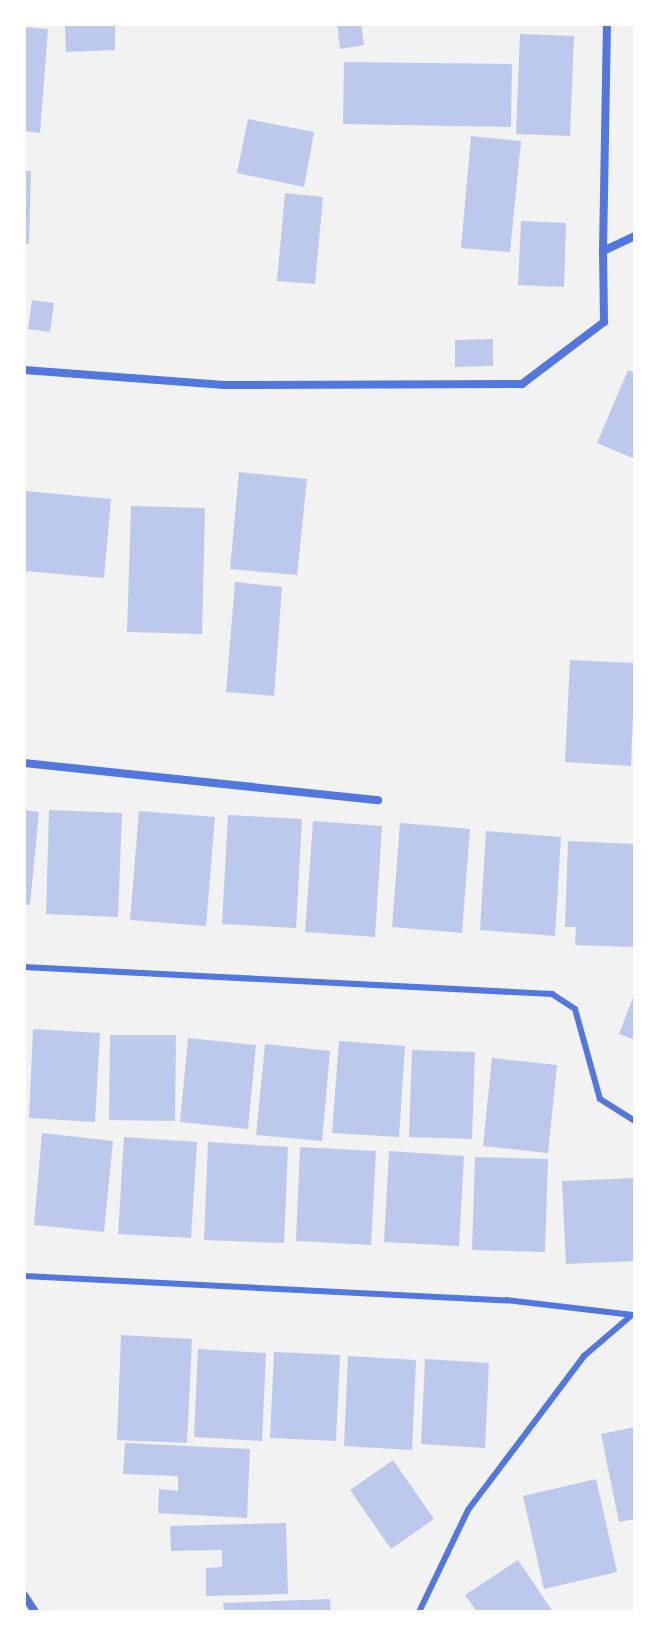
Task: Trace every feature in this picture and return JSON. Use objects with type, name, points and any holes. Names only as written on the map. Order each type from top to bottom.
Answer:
[{"type":"street","points":[[24,370],[224,385],[522,384],[604,322],[607,24]]},
{"type":"street","points":[[603,251],[635,236]]},
{"type":"street","points":[[24,763],[378,800]]},
{"type":"street","points":[[24,1595],[35,1612]]},
{"type":"lane","points":[[24,967],[552,994],[575,1009],[600,1099],[635,1121]]},
{"type":"lane","points":[[24,1276],[506,1300],[634,1314]]},
{"type":"lane","points":[[419,1612],[468,1510],[584,1356],[634,1314]]},
{"type":"building","points":[[65,24],[115,24],[115,50],[66,52]]},
{"type":"building","points":[[337,24],[361,24],[364,45],[340,49]]},
{"type":"building","points":[[24,27],[48,29],[40,133],[24,131]]},
{"type":"building","points":[[520,34],[574,36],[570,136],[516,134]]},
{"type":"building","points":[[344,62],[512,64],[511,127],[343,124]]},
{"type":"building","points":[[248,119],[314,132],[304,187],[237,173]]},
{"type":"building","points":[[471,136],[521,141],[510,252],[461,248]]},
{"type":"building","points":[[24,171],[31,171],[29,244],[24,243]]},
{"type":"building","points":[[285,193],[323,197],[315,284],[277,281]]},
{"type":"building","points":[[521,221],[566,223],[564,287],[518,285]]},
{"type":"building","points":[[32,300],[54,303],[50,332],[28,329]]},
{"type":"building","points":[[493,339],[493,366],[455,367],[455,340]]},
{"type":"building","points":[[628,370],[635,373],[635,459],[597,443]]},
{"type":"building","points":[[239,472],[307,479],[297,575],[230,569]]},
{"type":"building","points":[[24,491],[111,499],[104,578],[24,571]]},
{"type":"building","points":[[131,506],[205,508],[202,634],[127,632]]},
{"type":"building","points":[[235,582],[282,587],[274,696],[226,692]]},
{"type":"building","points":[[570,660],[635,663],[631,766],[565,762]]},
{"type":"building","points":[[24,810],[39,812],[30,905],[24,904]]},
{"type":"building","points":[[49,810],[122,813],[118,917],[46,914]]},
{"type":"building","points":[[139,811],[215,817],[206,926],[130,920]]},
{"type":"building","points":[[228,815],[302,819],[296,928],[222,924]]},
{"type":"building","points":[[313,821],[382,826],[375,937],[305,932]]},
{"type":"building","points":[[400,823],[470,829],[462,933],[392,927]]},
{"type":"building","points":[[486,831],[561,837],[555,936],[480,930]]},
{"type":"building","points":[[568,841],[635,844],[634,947],[575,945],[576,927],[565,927]]},
{"type":"building","points":[[635,992],[635,1040],[619,1034]]},
{"type":"building","points":[[33,1029],[100,1033],[95,1122],[29,1118]]},
{"type":"building","points":[[110,1035],[176,1035],[175,1121],[109,1120]]},
{"type":"building","points":[[188,1038],[256,1045],[248,1129],[180,1122]]},
{"type":"building","points":[[339,1041],[405,1046],[399,1137],[332,1133]]},
{"type":"building","points":[[265,1044],[330,1051],[322,1141],[256,1135]]},
{"type":"building","points":[[412,1050],[475,1052],[472,1139],[409,1137]]},
{"type":"building","points":[[492,1058],[557,1065],[548,1153],[483,1146]]},
{"type":"building","points":[[42,1133],[113,1141],[104,1232],[34,1225]]},
{"type":"building","points":[[124,1137],[197,1142],[191,1238],[118,1234]]},
{"type":"building","points":[[208,1142],[288,1147],[284,1243],[204,1240]]},
{"type":"building","points":[[300,1147],[376,1151],[371,1245],[296,1241]]},
{"type":"building","points":[[389,1151],[464,1156],[459,1246],[384,1242]]},
{"type":"building","points":[[475,1157],[548,1159],[545,1252],[472,1250]]},
{"type":"building","points":[[635,1178],[635,1261],[566,1264],[562,1181]]},
{"type":"building","points":[[121,1335],[192,1339],[187,1443],[117,1440]]},
{"type":"building","points":[[198,1349],[266,1353],[262,1441],[194,1437]]},
{"type":"building","points":[[274,1352],[340,1355],[336,1441],[270,1438]]},
{"type":"building","points":[[348,1356],[416,1360],[412,1450],[344,1446]]},
{"type":"building","points":[[425,1359],[489,1363],[485,1448],[421,1444]]},
{"type":"building","points":[[635,1427],[635,1519],[619,1522],[601,1434]]},
{"type":"building","points":[[125,1443],[250,1449],[247,1518],[158,1513],[159,1489],[178,1491],[178,1476],[123,1474]]},
{"type":"building","points":[[393,1460],[434,1519],[391,1549],[350,1490]]},
{"type":"building","points":[[596,1479],[617,1572],[544,1589],[523,1496]]},
{"type":"building","points":[[286,1523],[288,1594],[206,1596],[206,1568],[222,1567],[222,1550],[171,1551],[170,1526]]},
{"type":"building","points":[[518,1560],[553,1612],[477,1612],[465,1595]]},
{"type":"building","points":[[330,1599],[331,1612],[224,1612],[223,1603]]}]
